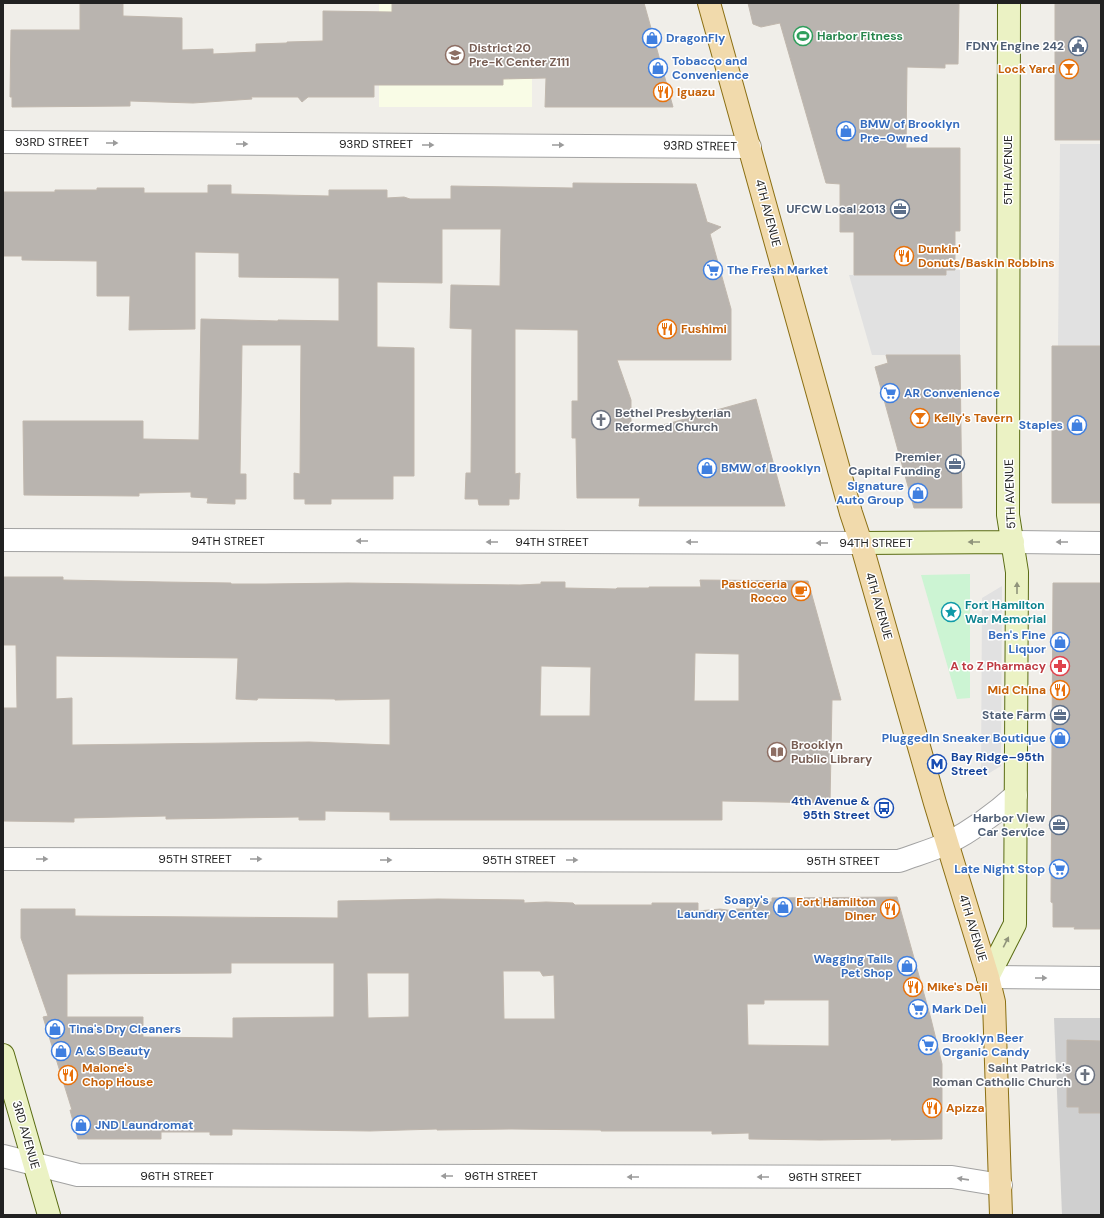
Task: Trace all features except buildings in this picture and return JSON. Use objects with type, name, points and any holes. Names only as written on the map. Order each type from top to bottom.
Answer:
[{"type":"main road","name":"4TH AVENUE","points":[[709,3],[851,513],[861,543],[947,844],[988,977],[994,1002],[1001,1215]]},
{"type":"street","name":"5TH AVENUE","points":[[988,977],[1015,924],[1017,572],[1008,515],[1008,3]]},
{"type":"street","name":"93RD STREET","points":[[3,142],[750,147]]},
{"type":"street","name":"94TH STREET","points":[[3,540],[861,543],[1101,542]]},
{"type":"street","name":"95TH STREET","points":[[3,858],[899,861],[947,844],[974,829],[1016,795]]},
{"type":"street","points":[[988,977],[1101,978]]},
{"type":"street","name":"3RD AVENUE","points":[[3,1055],[49,1215]]},
{"type":"street","name":"96TH STREET","points":[[3,1156],[78,1175],[952,1177],[1001,1184]]},
{"type":"shaded area","name":"District 20 Pre-K Center Z111","points":[[379,3],[532,3],[532,107],[379,107]]},
{"type":"shaded area","points":[[1060,144],[1101,144],[1101,346],[1058,346]]},
{"type":"shaded area","points":[[946,270],[960,270],[960,355],[872,355],[849,275],[946,275]]},
{"type":"shaded area","points":[[1002,586],[1001,766],[981,778],[982,598]]},
{"type":"shaded area","points":[[1054,1018],[1101,1018],[1101,1215],[1062,1215]]},
{"type":"green space","points":[[970,574],[970,698],[957,699],[921,575]]},
{"type":"place","name":"Harbor Fitness","points":[[803,36]]},
{"type":"place","name":"DragonFly","points":[[652,38]]},
{"type":"place","name":"FDNY Engine 242","points":[[1078,46]]},
{"type":"place","name":"District 20 Pre-K Center Z111","points":[[455,55]]},
{"type":"place","name":"Tobacco and Convenience","points":[[658,68]]},
{"type":"place","name":"Lock Yard","points":[[1069,69]]},
{"type":"place","name":"Iguazu","points":[[663,92]]},
{"type":"place","name":"BMW of Brooklyn Pre-Owned","points":[[846,131]]},
{"type":"place","name":"UFCW Local 2013","points":[[900,209]]},
{"type":"place","name":"Dunkin' Donuts/Baskin Robbins","points":[[904,256]]},
{"type":"place","name":"The Fresh Market","points":[[713,270]]},
{"type":"place","name":"Fushimi","points":[[667,329]]},
{"type":"place","name":"AR Convenience","points":[[890,393]]},
{"type":"place","name":"Kelly's Tavern","points":[[920,418]]},
{"type":"place","name":"Bethel Presbyterian Reformed Church","points":[[601,420]]},
{"type":"place","name":"Staples","points":[[1077,425]]},
{"type":"place","name":"Premier Capital Funding","points":[[955,464]]},
{"type":"place","name":"BMW of Brooklyn","points":[[707,468]]},
{"type":"place","name":"Signature Auto Group","points":[[918,493]]},
{"type":"place","name":"Pasticceria Rocco","points":[[801,591]]},
{"type":"place","name":"Fort Hamilton War Memorial","points":[[951,612]]},
{"type":"place","name":"Ben's Fine Liquor","points":[[1060,642]]},
{"type":"place","name":"A to Z Pharmacy","points":[[1060,666]]},
{"type":"place","name":"Mid China","points":[[1060,690]]},
{"type":"place","name":"State Farm","points":[[1060,715]]},
{"type":"place","name":"PluggedIn Sneaker Boutique","points":[[1060,738]]},
{"type":"place","name":"Brooklyn Public Library","points":[[777,752]]},
{"type":"place","name":"Bay Ridge–95th Street","points":[[937,764]]},
{"type":"place","name":"4th Avenue & 95th Street","points":[[884,808]]},
{"type":"place","name":"Harbor View Car Service","points":[[1059,825]]},
{"type":"place","name":"Late Night Stop","points":[[1059,869]]},
{"type":"place","name":"Soapy's Laundry Center","points":[[783,907]]},
{"type":"place","name":"Fort Hamilton Diner","points":[[890,909]]},
{"type":"place","name":"Wagging Tails Pet Shop","points":[[907,966]]},
{"type":"place","name":"Mike's Deli","points":[[913,987]]},
{"type":"place","name":"Mark Deli","points":[[918,1009]]},
{"type":"place","name":"Tina's Dry Cleaners","points":[[55,1029]]},
{"type":"place","name":"Brooklyn Beer Organic Candy","points":[[928,1045]]},
{"type":"place","name":"A & S Beauty","points":[[61,1051]]},
{"type":"place","name":"Malone's Chop House","points":[[68,1075]]},
{"type":"place","name":"Saint Patrick's Roman Catholic Church","points":[[1085,1075]]},
{"type":"place","name":"Apizza","points":[[932,1108]]},
{"type":"place","name":"JND Laundromat","points":[[81,1125]]}]
